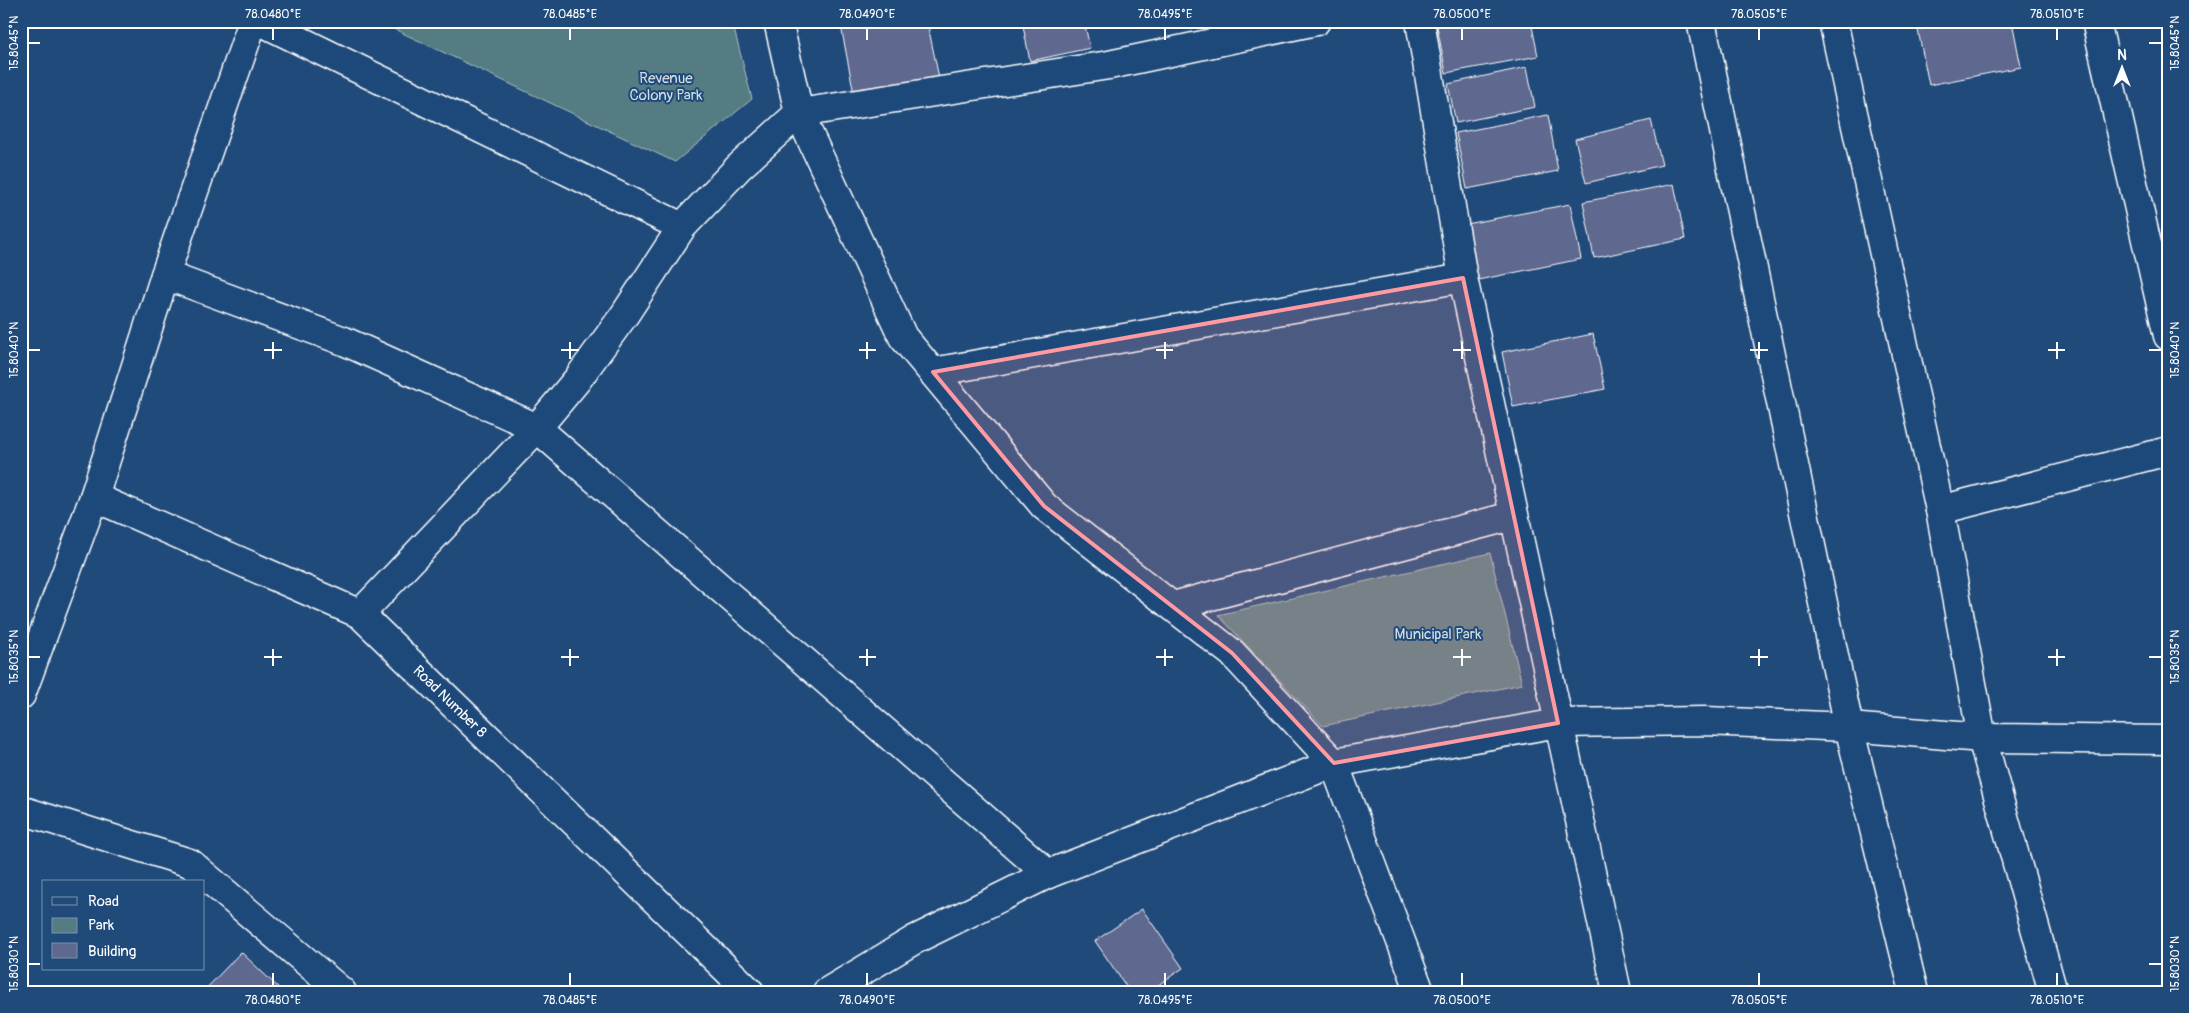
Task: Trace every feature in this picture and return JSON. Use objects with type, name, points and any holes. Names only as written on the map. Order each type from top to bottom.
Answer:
[{"type":"street","points":[[21,695],[94,496],[165,275],[253,21]]},
{"type":"street","points":[[260,21],[682,227]]},
{"type":"street","points":[[778,21],[799,113],[903,337],[1044,506],[1232,653],[1334,763],[1420,992]]},
{"type":"street","points":[[360,614],[537,428],[577,380],[625,314],[682,227],[739,167],[799,113],[1109,65],[1316,21]]},
{"type":"street","points":[[1420,21],[1462,278],[1558,723],[1613,991]]},
{"type":"street","points":[[1701,21],[1849,727],[1914,992]]},
{"type":"street","points":[[1833,21],[1940,510],[1982,738],[2053,992]]},
{"type":"street","points":[[2096,21],[2168,336]]},
{"type":"street","points":[[165,275],[344,340],[537,428],[1048,874]]},
{"type":"street","points":[[933,372],[1462,278]]},
{"type":"street","points":[[1940,510],[2168,451]]},
{"type":"street","name":"Road Number 8","points":[[94,496],[360,614],[750,992]]},
{"type":"street","points":[[1173,606],[1512,516]]},
{"type":"street","points":[[827,992],[914,940],[1048,874],[1334,763],[1558,723],[1704,721],[1849,727],[1982,738],[2168,740]]},
{"type":"street","points":[[21,810],[190,862],[342,992]]},
{"type":"highlighted area","points":[[1463,278],[1558,723],[1334,763],[1232,653],[1044,506],[933,372]]},
{"type":"green space","name":"Revenue Colony Park","points":[[377,21],[732,21],[752,99],[675,162]]},
{"type":"green space","name":"Municipal Park","points":[[1490,553],[1522,684],[1323,726],[1218,615]]},
{"type":"building","points":[[862,21],[927,21],[939,78],[854,94],[841,26]]},
{"type":"building","points":[[1022,21],[1084,21],[1090,48],[1030,61]]},
{"type":"building","points":[[1436,21],[1531,21],[1538,56],[1446,73]]},
{"type":"building","points":[[1961,21],[2012,21],[2021,67],[1929,85],[1918,30]]},
{"type":"building","points":[[1527,67],[1535,107],[1456,123],[1448,84]]},
{"type":"building","points":[[1548,115],[1558,171],[1467,189],[1456,133]]},
{"type":"building","points":[[1651,120],[1662,165],[1586,183],[1575,139]]},
{"type":"building","points":[[1674,184],[1685,239],[1594,258],[1583,202]]},
{"type":"building","points":[[1570,204],[1581,259],[1478,280],[1467,224]]},
{"type":"building","points":[[1593,334],[1605,389],[1513,407],[1502,352]]},
{"type":"building","points":[[1142,909],[1183,968],[1148,992],[1130,992],[1095,941]]},
{"type":"building","points":[[241,952],[283,992],[203,992]]}]
